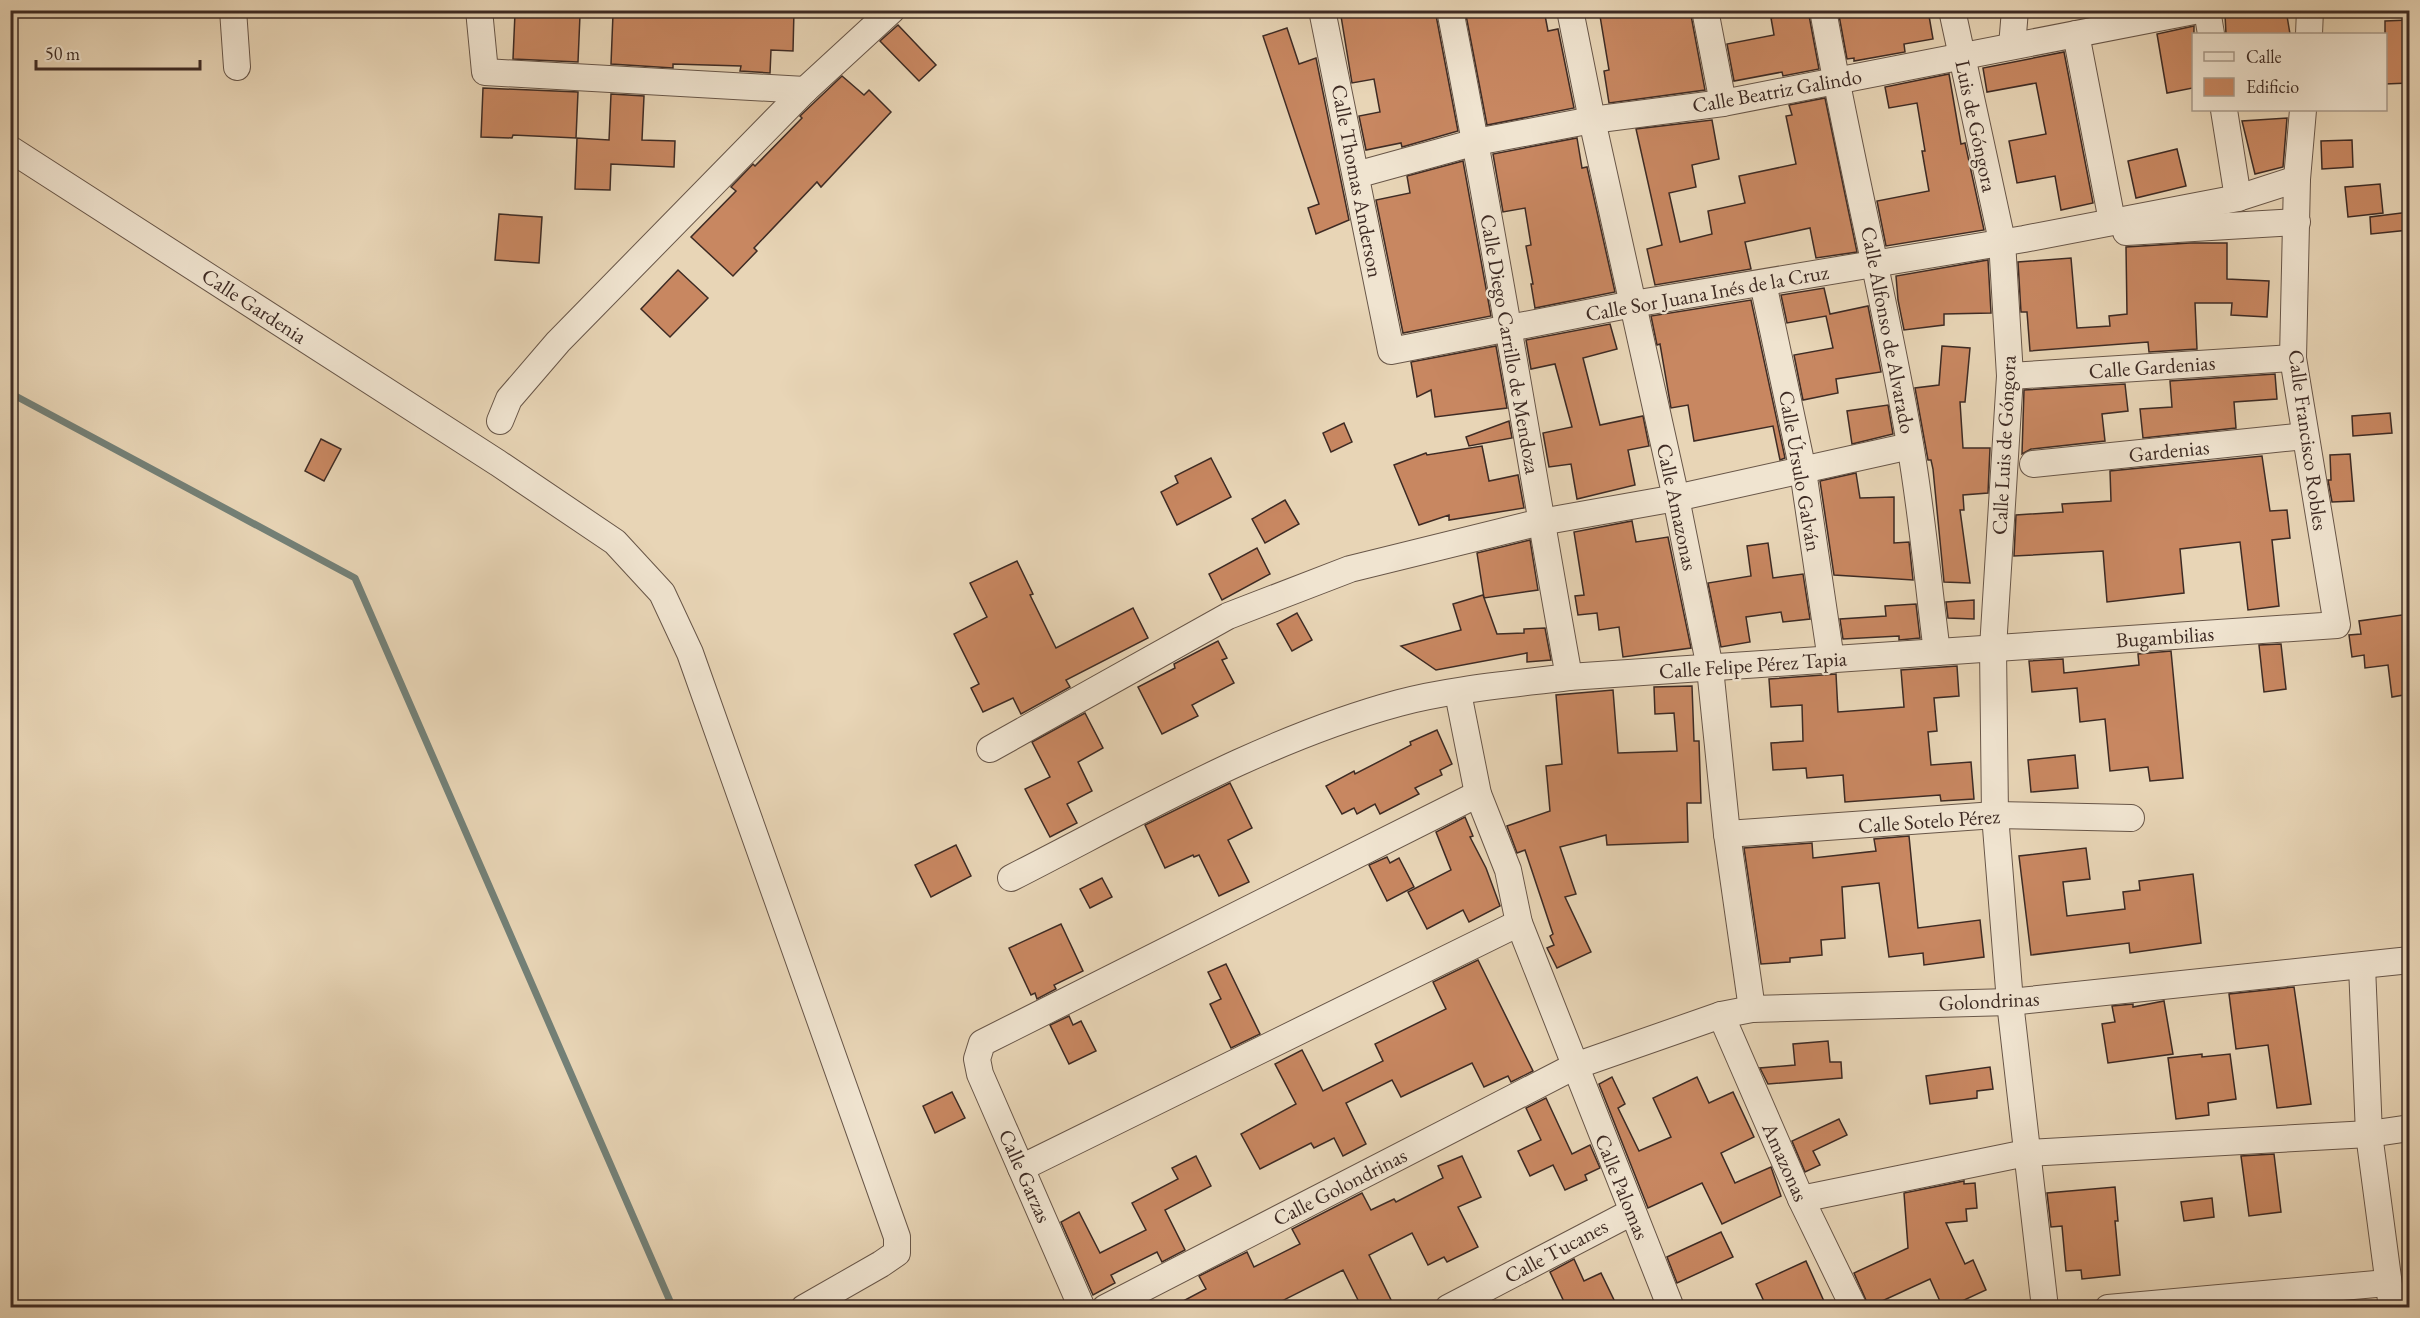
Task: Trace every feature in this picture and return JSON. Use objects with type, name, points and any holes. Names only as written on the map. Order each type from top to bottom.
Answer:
[{"type":"street","points":[[233,10],[237,67]]},
{"type":"street","points":[[479,10],[485,72],[805,90]]},
{"type":"street","points":[[500,421],[509,399],[558,342],[805,90],[892,10]]},
{"type":"street","name":"Calle Thomas Anderson","points":[[1322,10],[1391,351]]},
{"type":"street","name":"Calle Diego Carrillo de Mendoza","points":[[1450,10],[1476,142],[1569,677]]},
{"type":"street","name":"Calle Amazonas","points":[[1570,10],[1592,120],[1676,498],[1710,668],[1726,834],[1752,1009]]},
{"type":"street","points":[[1705,10],[1723,103]]},
{"type":"street","name":"Calle Alfonso de Alvarado","points":[[1823,10],[1835,81],[1875,262],[1910,446],[1937,652]]},
{"type":"street","name":"Luis de Góngora","points":[[1952,10],[1961,56],[2013,240]]},
{"type":"street","points":[[2013,46],[2015,10]]},
{"type":"street","points":[[2309,33],[2310,10]]},
{"type":"street","points":[[2196,11],[2210,33]]},
{"type":"street","name":"Calle Beatriz Galindo","points":[[1356,175],[1476,142],[1592,120],[1723,103],[2196,11]]},
{"type":"street","points":[[2076,34],[2112,221]]},
{"type":"street","points":[[2224,111],[2238,198]]},
{"type":"street","name":"Calle Francisco Robles","points":[[2303,111],[2297,179],[2293,358],[2337,625]]},
{"type":"street","name":"Calle Gardenia","points":[[10,149],[498,463],[615,542],[662,593],[694,665],[897,1237],[897,1253],[882,1264],[804,1308]]},
{"type":"street","name":"Calle Sor Juana Inés de la Cruz","points":[[1391,351],[1633,304],[2013,240],[2238,198],[2297,179]]},
{"type":"street","name":"Calle Sor Juana Inés de la Cruz","points":[[2013,240],[2297,222]]},
{"type":"street","name":"Calle Luis de Góngora","points":[[2013,240],[2010,376],[1993,648],[1995,815],[2010,1002],[2045,1308]]},
{"type":"street","name":"Calle Úrsulo Galván","points":[[1763,283],[1803,471],[1831,660]]},
{"type":"street","name":"Calle Gardenias","points":[[2010,376],[2293,358]]},
{"type":"street","name":"Gardenias","points":[[2032,464],[2305,436]]},
{"type":"street","points":[[990,749],[1228,616],[1350,569],[1541,522],[1676,498],[1910,446]]},
{"type":"street","name":"Bugambilias","points":[[1937,652],[2337,625]]},
{"type":"street","name":"Calle Felipe Pérez Tapia","points":[[1011,878],[1220,771],[1301,737],[1400,703],[1569,677],[1937,652]]},
{"type":"street","name":"Calle Palomas","points":[[1458,693],[1478,794],[1508,870],[1519,923],[1671,1308]]},
{"type":"street","name":"Calle Garzas","points":[[1082,1308],[980,1074],[977,1059],[982,1043],[1478,794]]},
{"type":"street","name":"Calle Sotelo Pérez","points":[[1726,834],[1995,815],[2131,818]]},
{"type":"street","points":[[1021,1168],[1519,923]]},
{"type":"street","name":"Golondrinas","points":[[1575,1065],[1721,1015],[1752,1009],[2010,1002],[2409,960]]},
{"type":"street","points":[[2362,966],[2369,1134],[2392,1308]]},
{"type":"street","name":"Amazonas","points":[[1721,1015],[1801,1199],[1854,1308]]},
{"type":"street","name":"Calle Golondrinas","points":[[1105,1308],[1575,1065]]},
{"type":"street","points":[[1801,1199],[2026,1153],[2369,1134],[2409,1128]]},
{"type":"street","name":"Calle Tucanes","points":[[1448,1308],[1632,1212]]},
{"type":"street","points":[[2108,1308],[2388,1283]]},
{"type":"building","points":[[679,10],[794,10],[793,51],[771,50],[770,73],[740,71],[741,66],[673,64],[673,68],[611,64],[613,14],[679,15]]},
{"type":"building","points":[[1340,10],[1435,10],[1458,131],[1402,147],[1401,143],[1366,150],[1359,116],[1380,112],[1374,79],[1352,83]]},
{"type":"building","points":[[1465,10],[1544,10],[1548,31],[1558,29],[1574,108],[1487,125]]},
{"type":"building","points":[[1599,10],[1690,10],[1705,90],[1609,103],[1604,71],[1609,70]]},
{"type":"building","points":[[1808,10],[1819,69],[1783,76],[1782,72],[1734,81],[1727,44],[1774,35],[1771,18]]},
{"type":"building","points":[[1838,10],[1928,10],[1933,39],[1904,44],[1905,52],[1854,61],[1854,58],[1847,59]]},
{"type":"building","points":[[2243,10],[2286,10],[2290,33],[2226,33],[2225,14]]},
{"type":"building","points":[[515,13],[580,15],[578,62],[513,59]]},
{"type":"building","points":[[2409,20],[2409,83],[2387,84],[2385,21]]},
{"type":"building","points":[[898,25],[936,65],[919,81],[880,41]]},
{"type":"building","points":[[2194,26],[2192,88],[2167,93],[2157,34]]},
{"type":"building","points":[[1287,28],[1299,64],[1316,58],[1349,220],[1316,234],[1308,208],[1319,204],[1263,36]]},
{"type":"building","points":[[2064,52],[2093,203],[2061,210],[2055,176],[2017,183],[2009,141],[2046,134],[2036,83],[1987,92],[1983,68]]},
{"type":"building","points":[[1949,74],[1961,144],[1965,143],[1984,230],[1886,246],[1877,201],[1929,191],[1917,103],[1889,108],[1885,87]]},
{"type":"building","points":[[842,76],[864,95],[869,90],[891,112],[821,187],[817,182],[754,248],[757,251],[733,276],[691,237],[736,191],[731,187],[753,164],[755,166],[802,118],[800,116]]},
{"type":"building","points":[[483,88],[578,92],[576,138],[513,135],[512,138],[481,137]]},
{"type":"building","points":[[611,94],[644,96],[642,140],[675,141],[674,167],[611,164],[610,190],[575,189],[577,138],[609,140]]},
{"type":"building","points":[[1825,98],[1857,252],[1816,258],[1810,228],[1745,242],[1751,269],[1655,285],[1647,249],[1662,245],[1636,129],[1712,120],[1719,159],[1692,165],[1696,187],[1669,193],[1680,242],[1712,234],[1708,211],[1745,203],[1739,176],[1796,164],[1786,116],[1792,115],[1789,105]]},
{"type":"building","points":[[2287,118],[2283,167],[2255,174],[2242,121]]},
{"type":"building","points":[[1577,138],[1582,168],[1587,167],[1615,292],[1535,308],[1526,246],[1531,245],[1525,208],[1503,212],[1493,154]]},
{"type":"building","points":[[2352,140],[2353,167],[2322,169],[2321,141]]},
{"type":"building","points":[[2177,149],[2186,186],[2136,198],[2128,161]]},
{"type":"building","points":[[1463,161],[1491,316],[1403,333],[1376,200],[1410,193],[1407,176]]},
{"type":"building","points":[[2380,184],[2383,213],[2348,217],[2345,187]]},
{"type":"building","points":[[2409,212],[2409,230],[2371,234],[2370,217]]},
{"type":"building","points":[[499,214],[542,217],[539,263],[495,260]]},
{"type":"building","points":[[2227,243],[2227,279],[2269,281],[2267,317],[2231,315],[2232,303],[2195,303],[2197,349],[2149,352],[2148,342],[2030,351],[2027,312],[2021,312],[2018,262],[2071,258],[2077,328],[2110,326],[2109,316],[2127,314],[2126,247]]},
{"type":"building","points":[[1988,260],[1991,313],[1944,314],[1944,325],[1904,330],[1896,276]]},
{"type":"building","points":[[678,270],[708,298],[670,337],[641,309]]},
{"type":"building","points":[[1824,288],[1830,314],[1868,306],[1881,372],[1836,379],[1838,393],[1803,400],[1794,355],[1833,348],[1826,316],[1787,323],[1781,295]]},
{"type":"building","points":[[1751,300],[1785,458],[1780,460],[1773,426],[1694,441],[1688,405],[1671,408],[1660,344],[1657,345],[1651,316]]},
{"type":"building","points":[[1610,324],[1617,349],[1583,358],[1600,425],[1643,416],[1649,446],[1628,450],[1635,485],[1577,499],[1571,464],[1549,467],[1543,433],[1572,427],[1555,364],[1531,369],[1526,340]]},
{"type":"building","points":[[1496,346],[1507,408],[1435,417],[1431,390],[1417,397],[1411,362]]},
{"type":"building","points":[[1942,346],[1970,348],[1965,402],[1960,402],[1963,448],[1990,448],[1988,493],[1963,495],[1964,510],[1960,510],[1970,583],[1944,582],[1933,469],[1931,460],[1928,460],[1915,388],[1939,385]]},
{"type":"building","points":[[2275,374],[2277,399],[2234,402],[2236,428],[2143,438],[2140,409],[2172,407],[2170,381]]},
{"type":"building","points":[[2125,384],[2128,411],[2102,414],[2105,441],[2031,449],[2022,454],[2024,390]]},
{"type":"building","points":[[1888,405],[1893,434],[1852,444],[1847,411]]},
{"type":"building","points":[[2390,413],[2392,433],[2353,436],[2352,416]]},
{"type":"building","points":[[1509,421],[1512,438],[1469,446],[1466,437]]},
{"type":"building","points":[[1344,423],[1352,442],[1331,452],[1323,433]]},
{"type":"building","points":[[321,439],[341,449],[324,481],[305,471]]},
{"type":"building","points":[[1482,446],[1489,481],[1518,475],[1524,508],[1449,520],[1449,515],[1419,525],[1394,465],[1426,453],[1427,455]]},
{"type":"building","points":[[2350,454],[2354,501],[2332,502],[2328,480],[2331,480],[2330,455]]},
{"type":"building","points":[[2262,456],[2270,511],[2287,510],[2290,538],[2272,540],[2279,606],[2248,610],[2240,542],[2180,549],[2184,593],[2107,602],[2103,551],[2014,556],[2016,515],[2063,512],[2062,504],[2111,501],[2110,471]]},
{"type":"building","points":[[1211,458],[1231,497],[1177,525],[1161,492],[1178,483],[1175,476]]},
{"type":"building","points":[[1856,473],[1860,498],[1894,497],[1894,543],[1909,542],[1913,580],[1834,575],[1820,481]]},
{"type":"building","points":[[1285,500],[1299,524],[1265,543],[1252,519]]},
{"type":"building","points":[[1632,521],[1636,542],[1668,537],[1691,648],[1623,657],[1619,627],[1599,630],[1597,613],[1578,615],[1575,596],[1584,595],[1574,532]]},
{"type":"building","points":[[1530,540],[1538,590],[1484,598],[1477,553]]},
{"type":"building","points":[[1768,543],[1773,578],[1803,574],[1810,619],[1783,622],[1781,612],[1746,617],[1750,642],[1721,647],[1708,583],[1751,576],[1747,546]]},
{"type":"building","points":[[1257,548],[1270,574],[1222,600],[1209,574]]},
{"type":"building","points":[[1017,561],[1033,594],[1030,595],[1056,648],[1133,608],[1148,638],[1066,680],[1070,687],[1021,714],[1013,698],[983,712],[971,688],[979,684],[954,634],[987,617],[970,583]]},
{"type":"building","points":[[1483,595],[1497,634],[1524,633],[1524,629],[1545,628],[1551,660],[1527,662],[1527,653],[1436,670],[1401,646],[1461,630],[1453,604]]},
{"type":"building","points":[[1974,600],[1974,619],[1948,618],[1946,602]]},
{"type":"building","points":[[1916,604],[1920,638],[1899,640],[1899,636],[1843,639],[1840,619],[1886,616],[1885,606]]},
{"type":"building","points":[[1297,613],[1312,640],[1292,651],[1277,624]]},
{"type":"building","points":[[2409,614],[2409,694],[2392,697],[2388,665],[2365,668],[2364,655],[2352,657],[2349,635],[2361,634],[2359,621]]},
{"type":"building","points":[[1218,641],[1227,658],[1222,660],[1234,683],[1192,705],[1198,716],[1162,734],[1138,687],[1175,668],[1174,664]]},
{"type":"building","points":[[2281,644],[2286,689],[2264,692],[2259,645]]},
{"type":"building","points":[[2171,651],[2183,778],[2150,781],[2148,767],[2110,771],[2105,719],[2080,722],[2077,688],[2032,692],[2029,661],[2063,659],[2064,673],[2139,665],[2138,654]]},
{"type":"building","points":[[1957,666],[1959,696],[1934,698],[1937,731],[1928,732],[1931,765],[1971,762],[1974,799],[1941,801],[1940,795],[1845,802],[1843,775],[1807,778],[1806,768],[1773,770],[1771,743],[1803,741],[1802,705],[1771,707],[1769,679],[1836,674],[1838,712],[1904,707],[1901,670]]},
{"type":"building","points":[[1692,686],[1694,741],[1699,741],[1701,803],[1687,803],[1688,842],[1607,845],[1606,835],[1560,847],[1576,894],[1565,897],[1591,952],[1557,968],[1547,948],[1554,945],[1550,936],[1553,934],[1525,850],[1517,853],[1507,826],[1550,811],[1546,766],[1562,764],[1556,695],[1613,690],[1618,753],[1677,751],[1674,713],[1655,714],[1654,687]]},
{"type":"building","points":[[1085,713],[1103,748],[1078,762],[1092,791],[1067,804],[1077,823],[1050,837],[1025,789],[1050,777],[1032,742]]},
{"type":"building","points":[[1437,730],[1452,764],[1440,770],[1442,775],[1415,788],[1419,794],[1380,814],[1375,804],[1357,814],[1354,808],[1342,814],[1326,786],[1354,771],[1355,774],[1411,745],[1410,742]]},
{"type":"building","points":[[2075,755],[2078,788],[2031,792],[2028,760]]},
{"type":"building","points":[[1230,783],[1252,828],[1228,840],[1249,882],[1219,896],[1199,855],[1194,857],[1193,855],[1165,868],[1145,825]]},
{"type":"building","points":[[1465,817],[1473,836],[1470,837],[1486,868],[1500,906],[1469,922],[1463,910],[1427,929],[1408,892],[1451,870],[1436,832]]},
{"type":"building","points":[[1909,836],[1918,928],[1980,920],[1984,957],[1924,965],[1923,953],[1889,957],[1879,883],[1842,887],[1845,938],[1821,940],[1822,955],[1790,958],[1790,962],[1761,964],[1744,848],[1812,843],[1813,858],[1876,851],[1874,839]]},
{"type":"building","points":[[956,845],[971,876],[931,897],[915,865]]},
{"type":"building","points":[[2086,848],[2090,879],[2063,882],[2067,916],[2125,909],[2123,892],[2140,890],[2139,881],[2193,874],[2201,943],[2130,953],[2129,943],[2031,955],[2019,856]]},
{"type":"building","points":[[1387,857],[1390,863],[1399,858],[1414,887],[1387,901],[1369,865]]},
{"type":"building","points":[[1102,878],[1112,897],[1090,908],[1080,889]]},
{"type":"building","points":[[1061,924],[1083,971],[1054,985],[1056,989],[1037,999],[1035,993],[1031,995],[1009,948]]},
{"type":"building","points":[[1478,960],[1533,1071],[1511,1082],[1508,1076],[1484,1087],[1472,1063],[1401,1097],[1392,1080],[1346,1103],[1366,1144],[1343,1156],[1334,1138],[1314,1148],[1311,1143],[1260,1169],[1241,1134],[1296,1104],[1275,1064],[1302,1050],[1323,1091],[1383,1061],[1375,1044],[1446,1009],[1433,982]]},
{"type":"building","points":[[1226,964],[1260,1034],[1231,1048],[1210,1004],[1221,999],[1208,972]]},
{"type":"building","points":[[2294,987],[2311,1104],[2277,1108],[2268,1045],[2236,1049],[2229,994]]},
{"type":"building","points":[[2164,1001],[2173,1054],[2108,1063],[2102,1024],[2115,1022],[2112,1006],[2133,1004],[2133,1007]]},
{"type":"building","points":[[1069,1016],[1073,1025],[1081,1021],[1096,1051],[1069,1064],[1050,1025]]},
{"type":"building","points":[[1828,1041],[1830,1062],[1841,1062],[1842,1078],[1768,1084],[1760,1068],[1795,1065],[1793,1044]]},
{"type":"building","points":[[2202,1054],[2202,1057],[2230,1054],[2236,1099],[2208,1103],[2209,1115],[2176,1119],[2168,1058]]},
{"type":"building","points":[[1990,1067],[1993,1089],[1977,1091],[1977,1098],[1930,1104],[1926,1076]]},
{"type":"building","points":[[1612,1077],[1625,1104],[1618,1108],[1639,1151],[1671,1137],[1653,1098],[1697,1077],[1709,1103],[1733,1092],[1754,1137],[1721,1153],[1735,1183],[1771,1167],[1781,1196],[1722,1224],[1702,1183],[1648,1208],[1599,1084]]},
{"type":"building","points":[[952,1092],[965,1118],[935,1133],[923,1106]]},
{"type":"building","points":[[1546,1098],[1572,1154],[1590,1145],[1600,1168],[1585,1175],[1587,1180],[1565,1190],[1553,1165],[1530,1176],[1518,1151],[1541,1140],[1526,1108]]},
{"type":"building","points":[[1839,1119],[1847,1135],[1813,1151],[1820,1165],[1805,1172],[1792,1141]]},
{"type":"building","points":[[2274,1154],[2281,1212],[2249,1216],[2241,1156]]},
{"type":"building","points":[[1196,1156],[1211,1186],[1165,1210],[1185,1250],[1162,1262],[1157,1252],[1111,1275],[1115,1283],[1093,1295],[1061,1222],[1079,1212],[1100,1253],[1146,1230],[1132,1203],[1178,1179],[1172,1168]]},
{"type":"building","points":[[1462,1156],[1481,1197],[1458,1207],[1478,1247],[1447,1262],[1444,1257],[1428,1265],[1412,1233],[1369,1255],[1395,1308],[1362,1308],[1343,1270],[1268,1308],[1170,1308],[1206,1289],[1199,1276],[1247,1252],[1254,1267],[1300,1244],[1292,1229],[1362,1193],[1371,1210],[1394,1199],[1396,1202],[1443,1178],[1438,1166]]},
{"type":"building","points":[[1964,1181],[1964,1184],[1975,1183],[1977,1208],[1966,1209],[1967,1221],[1946,1223],[1965,1264],[1973,1260],[1986,1290],[1943,1308],[1930,1279],[1869,1307],[1854,1273],[1908,1248],[1904,1193]]},
{"type":"building","points":[[2115,1187],[2118,1221],[2115,1221],[2120,1275],[2082,1279],[2081,1270],[2066,1271],[2062,1226],[2051,1227],[2047,1193]]},
{"type":"building","points":[[2212,1198],[2214,1217],[2184,1221],[2181,1202]]},
{"type":"building","points":[[1721,1232],[1733,1257],[1677,1283],[1667,1257]]},
{"type":"building","points":[[1574,1259],[1584,1281],[1601,1273],[1615,1302],[1604,1308],[1567,1308],[1550,1272]]},
{"type":"building","points":[[1806,1261],[1827,1308],[1767,1308],[1756,1284]]},
{"type":"waterway","points":[[10,393],[355,578],[673,1308]]}]
